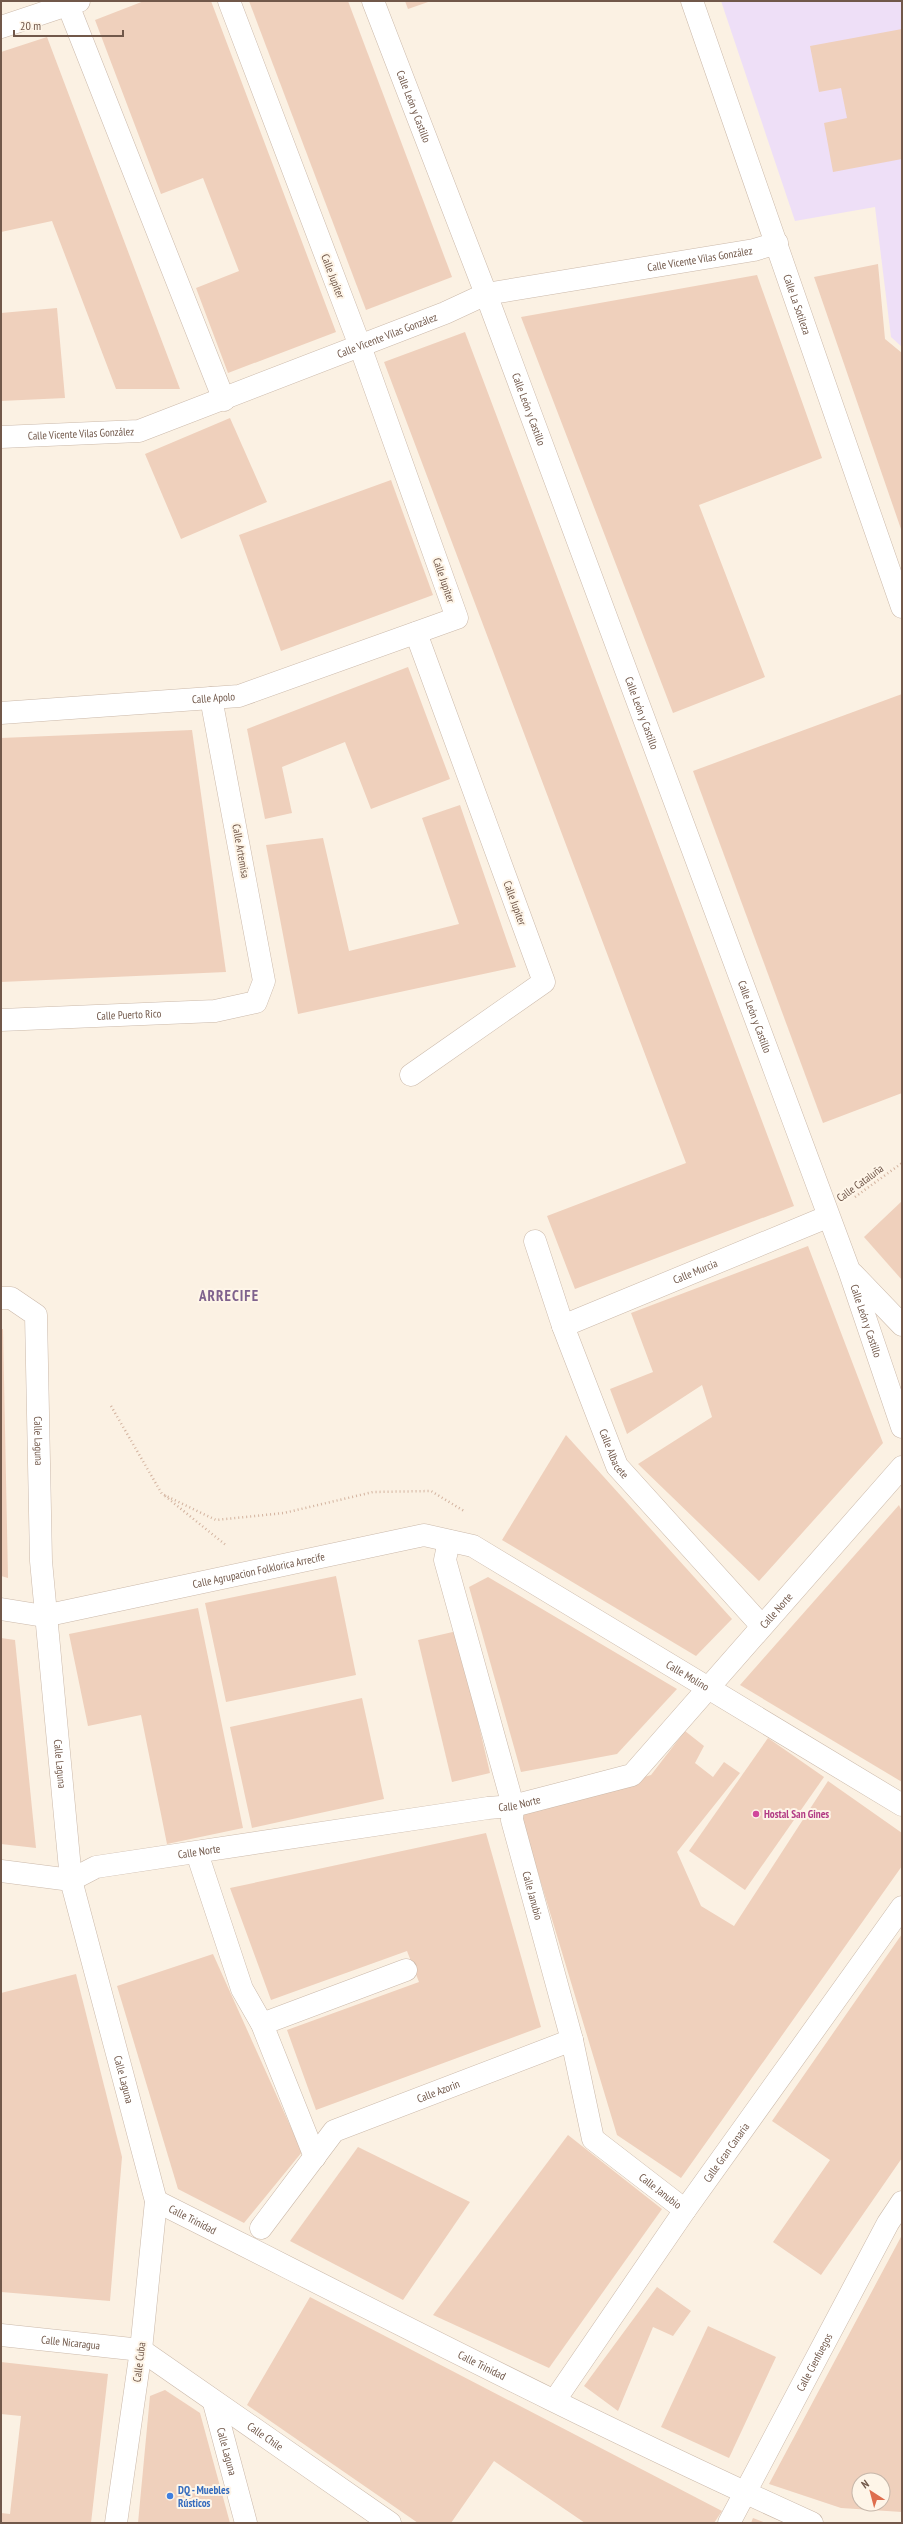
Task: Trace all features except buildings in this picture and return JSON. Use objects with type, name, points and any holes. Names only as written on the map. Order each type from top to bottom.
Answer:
[{"type":"street","name":"Calle Jupiter","points":[[228,1],[408,475],[457,618],[416,633],[544,982],[411,1075]]},
{"type":"street","name":"Calle León y Castillo","points":[[373,1],[486,294],[827,1217],[849,1270],[902,1427]]},
{"type":"street","name":"Calle La Sotileza","points":[[692,1],[778,244],[902,607]]},
{"type":"street","points":[[1,27],[73,3],[224,400]]},
{"type":"street","name":"Calle Vicente Vilas González","points":[[1,437],[139,431],[224,400],[445,313],[486,294],[754,250],[778,244]]},
{"type":"street","name":"Calle Apolo","points":[[1,713],[239,696],[416,633]]},
{"type":"street","name":"Calle Artemisa","points":[[211,698],[264,981],[256,1002]]},
{"type":"street","name":"Calle Puerto Rico","points":[[1,1020],[215,1011],[256,1002]]},
{"type":"street","name":"Calle Murcia","points":[[564,1326],[827,1217]]},
{"type":"street","name":"Calle Albacete","points":[[535,1241],[564,1326],[617,1466],[761,1625]]},
{"type":"street","points":[[849,1270],[902,1325]]},
{"type":"street","name":"Calle Laguna","points":[[1,1298],[11,1298],[36,1315],[40,1561],[44,1616],[71,1880],[156,2201]]},
{"type":"street","name":"Calle Norte","points":[[71,1880],[96,1867],[488,1808],[513,1806],[632,1775],[708,1689],[761,1625],[902,1467]]},
{"type":"street","name":"Calle Agrupacion Folklorica Arrecife","points":[[44,1616],[424,1535],[461,1544]]},
{"type":"street","name":"Calle Molino","points":[[461,1544],[902,1805]]},
{"type":"street","name":"Calle Janubio","points":[[461,1544],[445,1560],[513,1806],[512,1820],[572,2040],[593,2139],[685,2210]]},
{"type":"street","points":[[1,1609],[44,1616]]},
{"type":"street","points":[[197,1853],[242,1989],[262,2024],[316,2157]]},
{"type":"street","points":[[1,1872],[71,1880]]},
{"type":"street","name":"Calle Gran Canaria","points":[[555,2400],[685,2210],[902,1907]]},
{"type":"street","points":[[262,2024],[406,1970]]},
{"type":"street","name":"Calle Azorin","points":[[261,2228],[316,2157],[334,2131],[572,2040]]},
{"type":"street","name":"Calle Cuba","points":[[116,2523],[141,2350],[156,2201]]},
{"type":"street","name":"Calle Trinidad","points":[[156,2201],[555,2400],[744,2492],[812,2523]]},
{"type":"street","name":"Calle Cienfuegos","points":[[729,2523],[744,2492],[888,2223],[902,2202]]},
{"type":"street","name":"Calle Nicaragua","points":[[1,2335],[141,2350]]},
{"type":"street","name":"Calle Chile","points":[[141,2350],[214,2403],[390,2523]]},
{"type":"street","name":"Calle Laguna","points":[[214,2403],[246,2523]]},
{"type":"path","name":"Calle Cataluña","points":[[827,1217],[902,1163]]},
{"type":"path","points":[[111,1406],[162,1494],[202,1527],[260,1570]]},
{"type":"path","points":[[162,1494],[216,1520],[284,1513],[373,1492],[432,1491],[468,1513],[450,1514],[461,1544]]},
{"type":"shaded area","points":[[721,1],[902,1],[902,347],[891,337],[875,207],[795,221]]},
{"type":"place","name":"Hostal San Gines","points":[[756,1814]]},
{"type":"place","name":"DQ - Muebles Rústicos","points":[[170,2496]]},
{"type":"district","name":"ARRECIFE","points":[[229,1296]]}]
